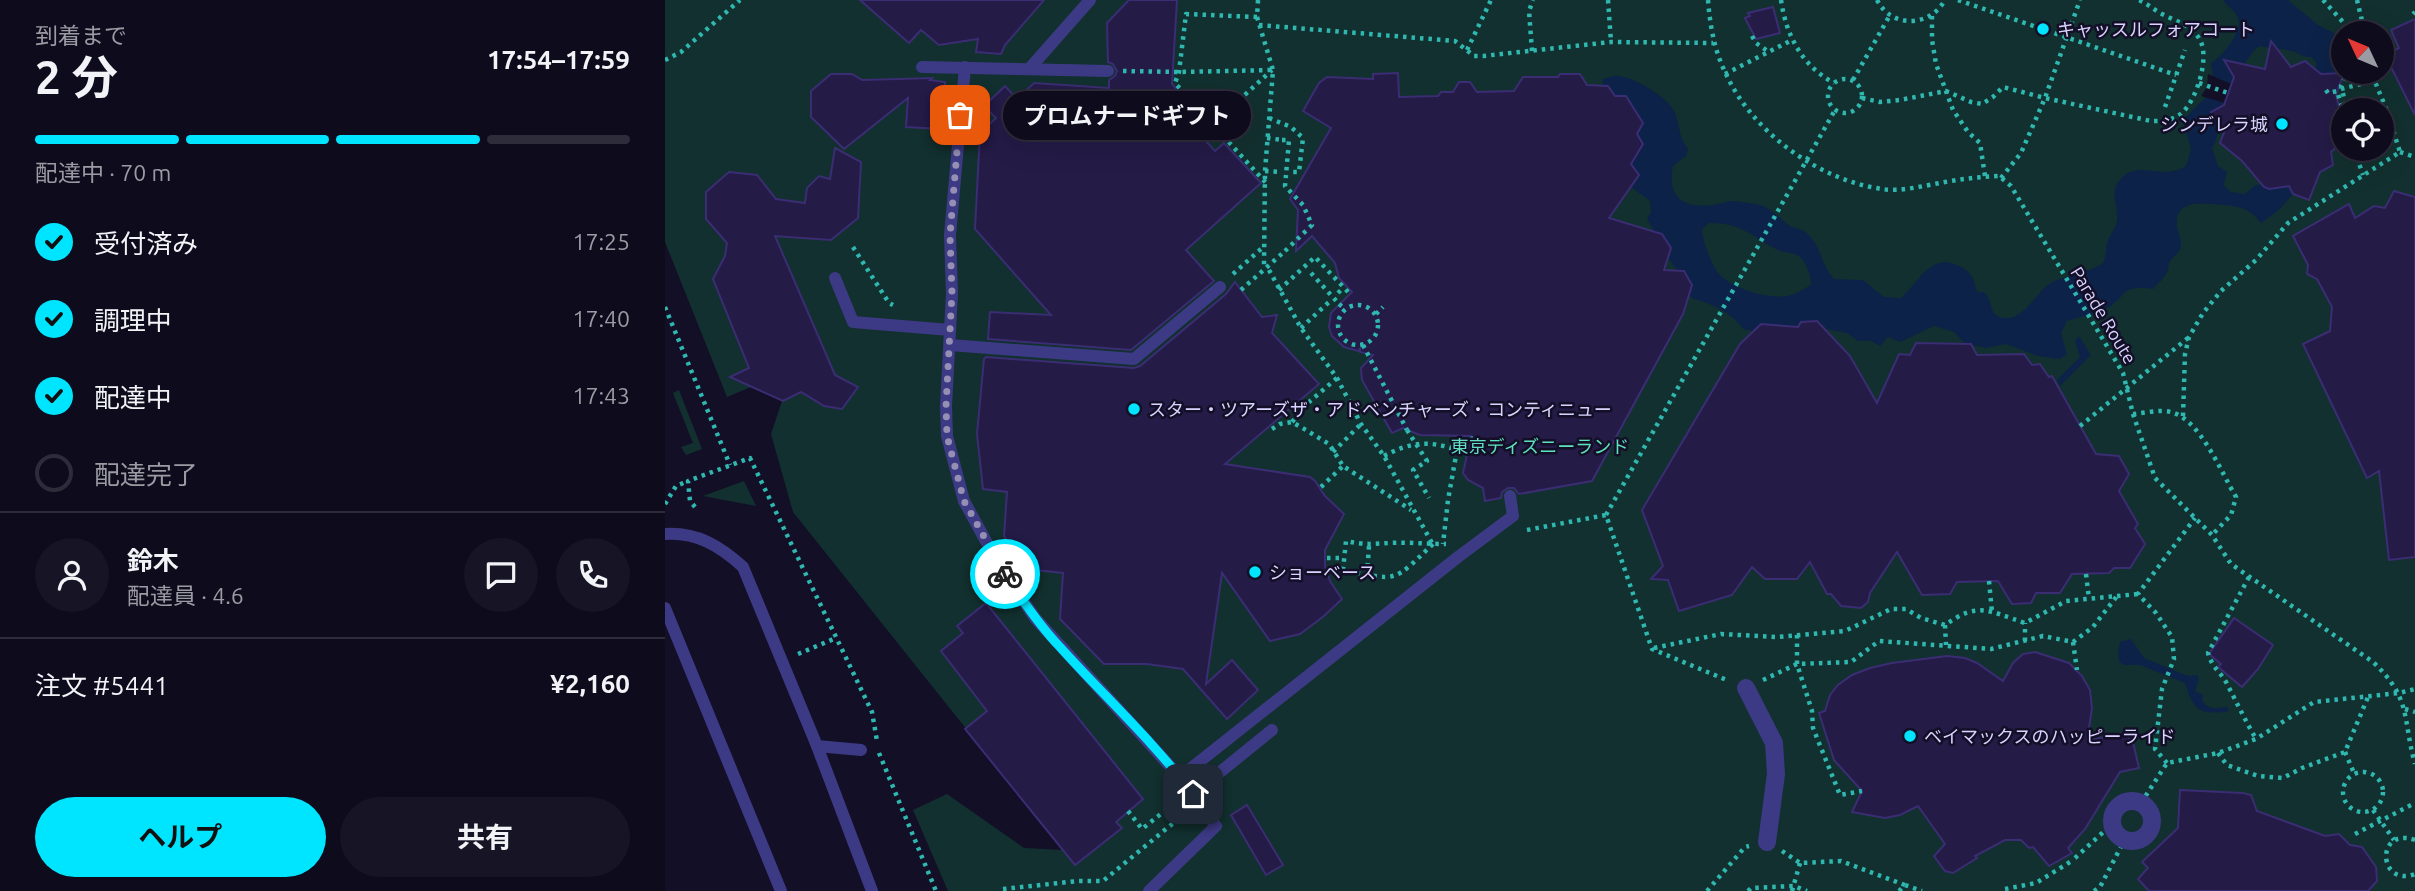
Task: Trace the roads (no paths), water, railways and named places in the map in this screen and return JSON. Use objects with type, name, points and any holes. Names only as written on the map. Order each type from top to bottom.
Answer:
[{"type":"street","points":[[1746,688],[1774,743],[1776,774],[1767,842]]},
{"type":"street","points":[[2122,803],[2141,803],[2151,813],[2151,827],[2148,833],[2137,841],[2124,841],[2111,825],[2113,812],[2122,803]]},
{"type":"lane","points":[[1030,68],[1090,0]]},
{"type":"lane","points":[[922,67],[1108,71]]},
{"type":"lane","points":[[965,67],[950,235],[947,436],[964,501],[999,565],[1035,618],[1180,777],[1216,826],[1149,891]]},
{"type":"lane","points":[[835,278],[853,323],[950,330]]},
{"type":"lane","points":[[950,345],[1134,359],[1220,287]]},
{"type":"lane","points":[[1180,777],[1513,516],[1510,496]]},
{"type":"lane","points":[[665,534],[681,533],[702,539],[724,549],[743,567],[817,746],[872,891]]},
{"type":"lane","points":[[665,608],[782,891]]},
{"type":"lane","points":[[1192,792],[1272,730]]},
{"type":"lane","points":[[817,746],[861,750]]},
{"type":"water","points":[[2223,0],[2288,0],[2318,25],[2331,32],[2331,74],[2316,72],[2316,62],[2311,57],[2260,46],[2244,64],[2239,63],[2233,70],[2229,94],[2215,115],[2217,136],[2212,148],[2218,166],[2227,172],[2224,185],[2231,192],[2245,194],[2254,186],[2262,184],[2269,189],[2277,185],[2290,187],[2293,194],[2279,210],[2261,223],[2249,211],[2235,206],[2193,204],[2186,207],[2177,217],[2180,249],[2170,261],[2163,279],[2153,289],[2134,288],[2105,309],[2067,321],[2061,333],[2067,354],[2060,359],[2038,356],[2006,344],[1986,348],[1964,343],[1954,332],[1934,326],[1900,342],[1888,337],[1880,346],[1871,341],[1858,341],[1847,333],[1826,329],[1817,321],[1801,322],[1798,328],[1786,332],[1781,326],[1761,324],[1753,331],[1743,329],[1721,310],[1689,295],[1692,284],[1677,271],[1668,257],[1671,248],[1662,235],[1655,233],[1647,219],[1651,212],[1650,201],[1630,186],[1638,175],[1631,164],[1643,144],[1637,134],[1643,123],[1626,97],[1615,96],[1602,86],[1603,79],[1626,77],[1656,93],[1672,108],[1688,149],[1686,156],[1673,166],[1672,185],[1675,193],[1685,202],[1702,206],[1734,201],[1764,207],[1792,227],[1808,234],[1834,279],[1863,280],[1884,297],[1901,298],[1930,267],[1945,262],[1957,265],[1971,275],[1978,292],[1984,292],[1996,315],[2005,318],[2018,315],[2051,283],[2096,267],[2104,261],[2108,240],[2117,220],[2115,188],[2129,172],[2166,172],[2186,166],[2191,149],[2183,120],[2205,98],[2210,88],[2213,76],[2211,63],[2226,50],[2238,29],[2238,17]],"holes":[[[1709,223],[1730,225],[1776,249],[1799,256],[1809,272],[1811,285],[1791,295],[1773,296],[1753,292],[1726,280],[1714,266],[1702,229]]]},
{"type":"water","points":[[2079,336],[2091,355],[2060,386],[2057,380],[2080,357],[2075,341]]},
{"type":"water","points":[[2131,639],[2144,658],[2188,676],[2197,675],[2199,680],[2195,691],[2203,695],[2205,704],[2213,708],[2227,707],[2229,711],[2211,713],[2199,709],[2191,699],[2185,683],[2140,665],[2123,665],[2119,661],[2120,642]]},
{"type":"place","name":"キャッスルフォアコート","points":[[2043,29]]},
{"type":"place","name":"プロムナードギフト","points":[[960,115]]},
{"type":"place","name":"シンデレラ城","points":[[2282,124]]},
{"type":"place","name":"スター・ツアーズザ・アドベンチャーズ・コンティニュー","points":[[1134,409]]},
{"type":"place","name":"ショーベース","points":[[1255,572]]},
{"type":"place","name":"ベイマックスのハッピーライド","points":[[1910,736]]},
{"type":"park label","name":"東京ディズニーランド","points":[[1540,446]]}]
